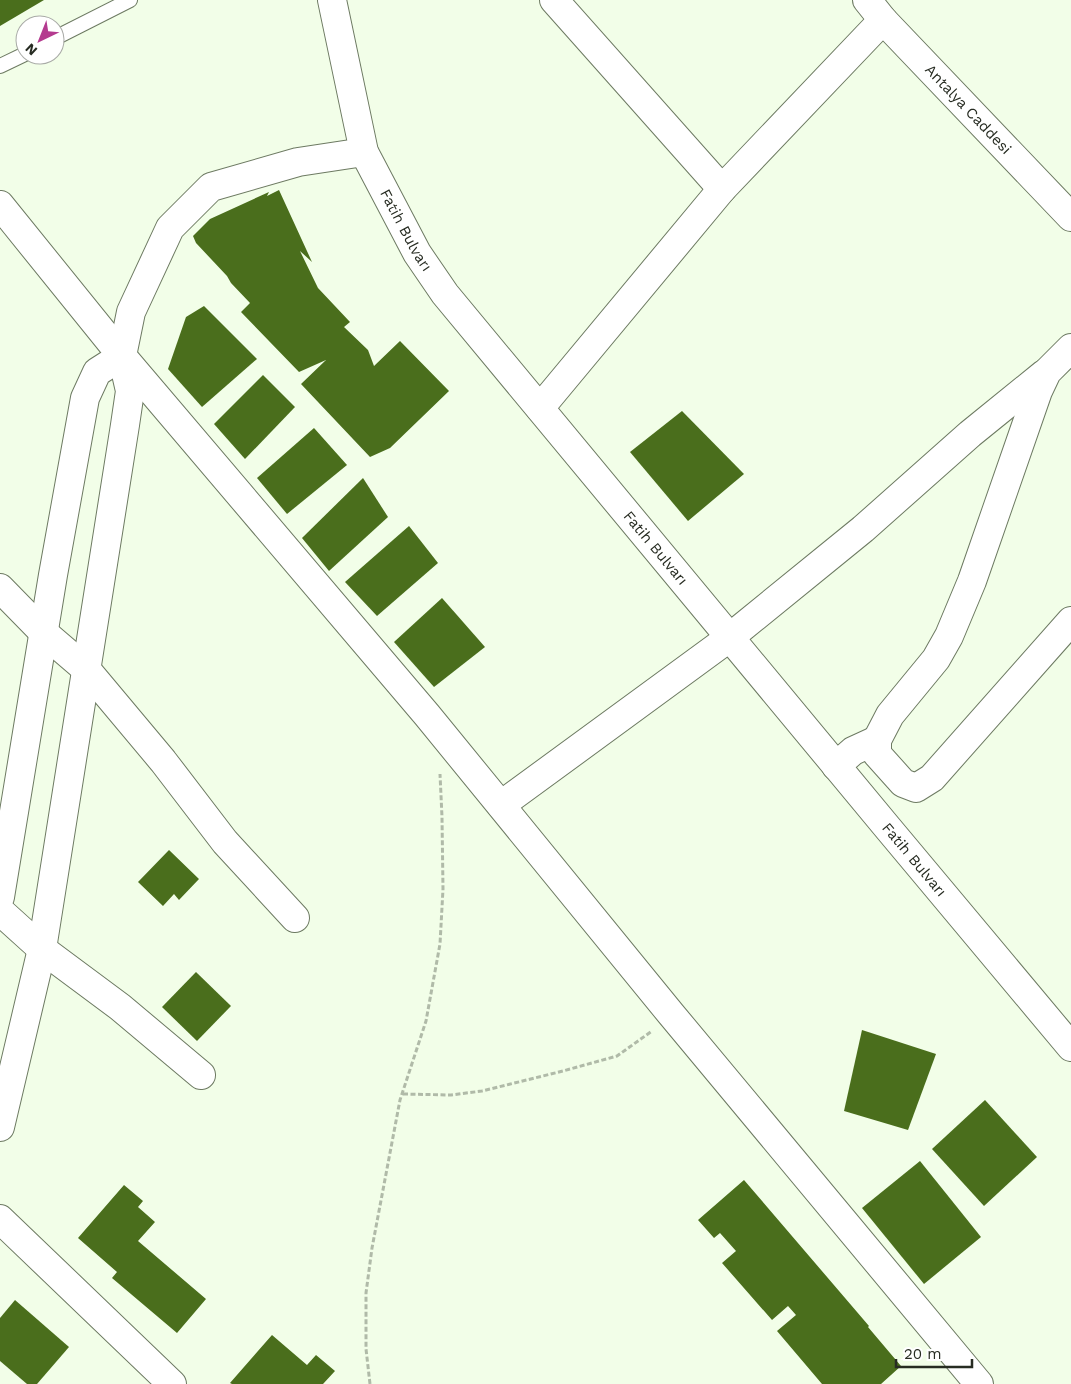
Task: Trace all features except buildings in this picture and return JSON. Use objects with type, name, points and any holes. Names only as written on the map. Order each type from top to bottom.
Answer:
[{"type":"street","name":"Fatih Bulvarı","points":[[332,0],[364,152],[417,254],[445,294],[1071,1047]]},
{"type":"street","points":[[554,0],[722,188]]},
{"type":"street","points":[[540,408],[722,188],[875,10]]},
{"type":"street","name":"Antalya Caddesi","points":[[875,10],[1071,217]]},
{"type":"street","points":[[0,1128],[42,949],[64,822],[130,390],[122,356],[131,312],[170,228],[212,187],[298,162],[364,152]]},
{"type":"street","points":[[0,205],[122,356],[427,715],[671,1014],[979,1384]]},
{"type":"street","points":[[501,805],[730,638],[862,529],[970,434],[1047,372],[1071,348]]},
{"type":"street","points":[[0,896],[85,398],[97,372],[122,356]]},
{"type":"street","points":[[1047,372],[1038,391],[972,581],[949,636],[936,659],[890,715],[877,740],[877,754],[903,783],[916,788],[932,778],[1071,621]]},
{"type":"street","points":[[0,588],[44,633],[86,669],[163,761],[225,842],[295,918]]},
{"type":"street","points":[[836,766],[853,751],[877,740]]},
{"type":"street","points":[[0,911],[42,949],[120,1007],[201,1075]]},
{"type":"street","points":[[0,1219],[172,1384]]},
{"type":"lane","points":[[65,33],[130,0]]},
{"type":"lane","points":[[0,66],[15,59]]},
{"type":"path","points":[[370,1384],[366,1349],[366,1293],[372,1248],[385,1172],[403,1094],[426,1021],[440,944],[442,817],[440,766]]},
{"type":"path","points":[[403,1094],[452,1095],[482,1091],[617,1056],[644,1038],[671,1014]]}]
